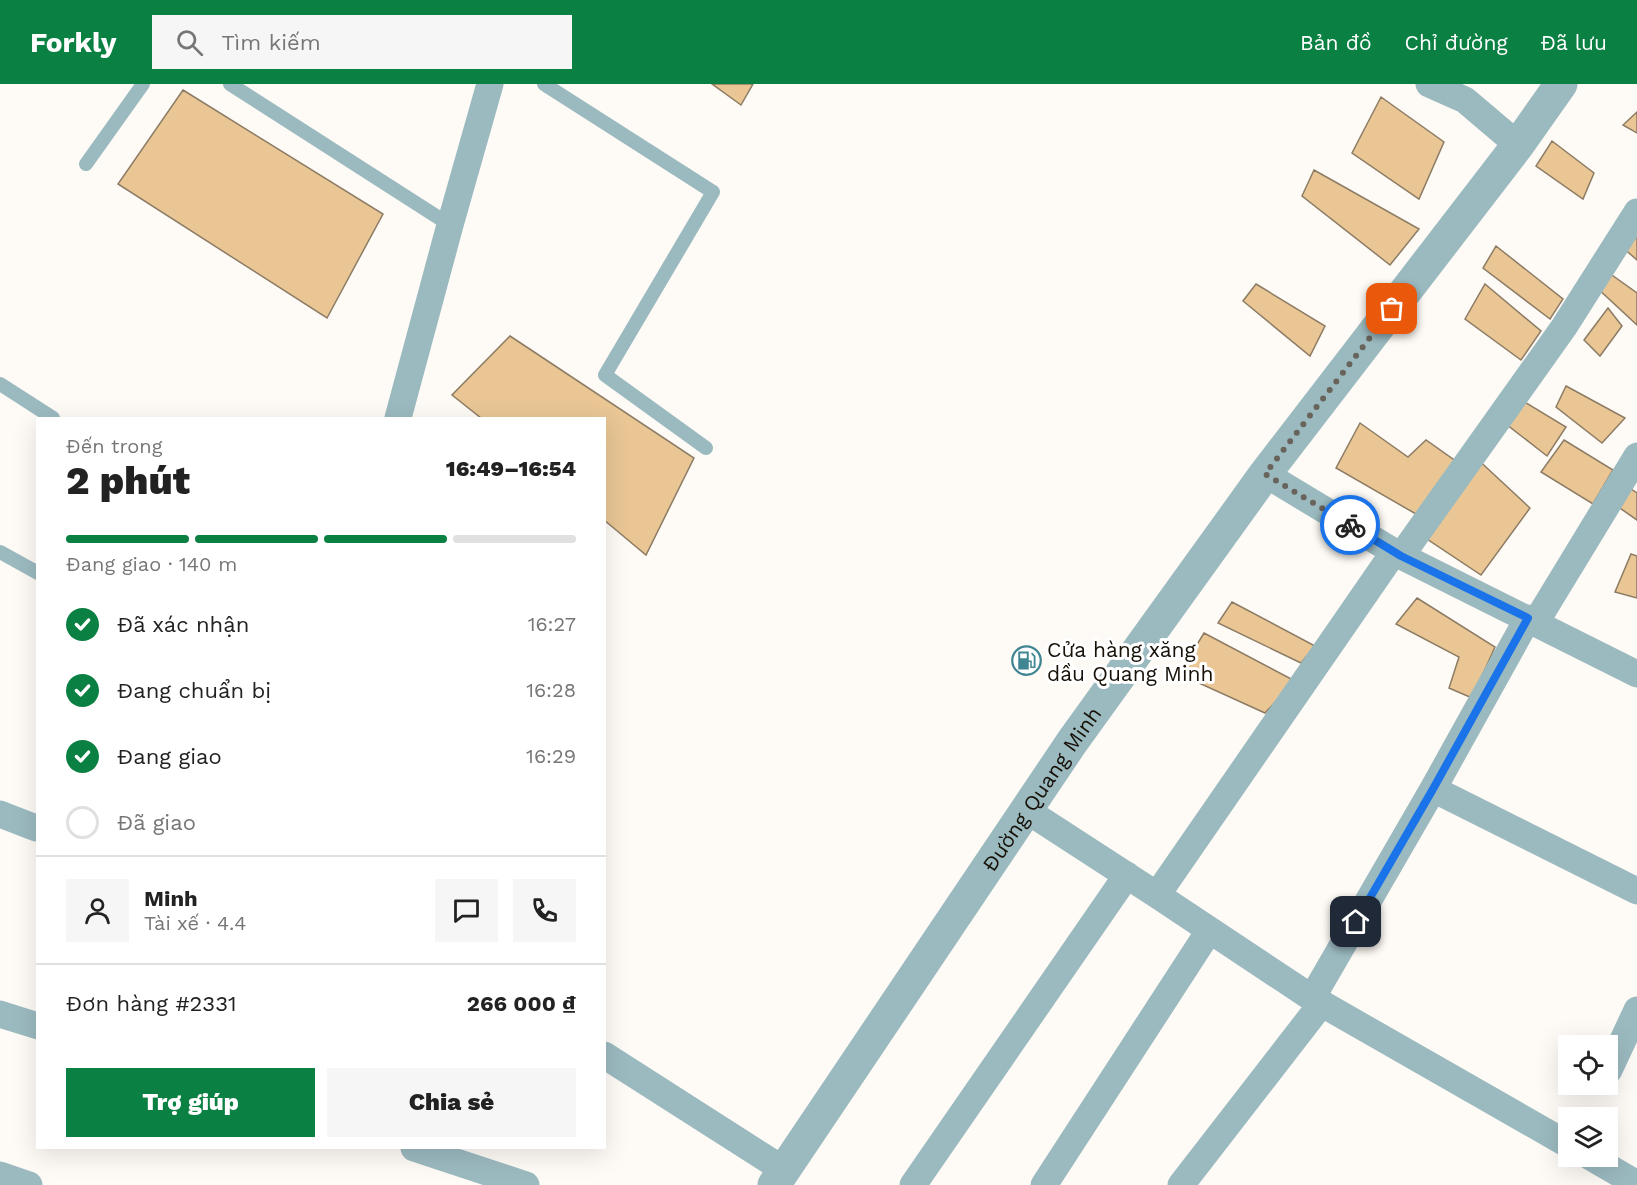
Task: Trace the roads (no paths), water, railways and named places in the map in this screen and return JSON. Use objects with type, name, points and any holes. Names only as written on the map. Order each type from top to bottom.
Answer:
[{"type":"street","points":[[398,417],[490,84]]},
{"type":"street","points":[[1429,84],[1465,100],[1518,145]]},
{"type":"street","name":"Đường Quang Minh","points":[[779,1178],[1072,742],[1265,474],[1518,145],[1561,84]]},
{"type":"street","points":[[1157,895],[1398,554],[1564,327],[1637,212]]},
{"type":"street","points":[[1189,1182],[1317,1000],[1433,789],[1532,620],[1637,456]]},
{"type":"street","points":[[1265,474],[1398,554],[1637,674]]},
{"type":"street","points":[[1433,789],[1637,891]]},
{"type":"street","points":[[1026,810],[1317,1000],[1558,1139]]},
{"type":"street","points":[[0,814],[36,828]]},
{"type":"street","points":[[914,1185],[1127,875]]},
{"type":"street","points":[[1044,1185],[1209,930]]},
{"type":"street","points":[[1618,1051],[1637,1010]]},
{"type":"street","points":[[0,1014],[36,1025]]},
{"type":"street","points":[[606,1056],[779,1178]]},
{"type":"street","points":[[416,1149],[454,1173],[526,1185]]},
{"type":"street","points":[[1608,1167],[1637,1184]]},
{"type":"street","points":[[0,1175],[28,1185]]},
{"type":"lane","points":[[86,164],[142,84]]},
{"type":"lane","points":[[230,84],[450,225]]},
{"type":"lane","points":[[544,84],[713,192],[605,375],[706,448]]},
{"type":"lane","points":[[0,384],[51,417]]},
{"type":"lane","points":[[0,552],[36,572]]},
{"type":"place","name":"Cửa hàng xăng dầu Quang Minh","points":[[1026,661]]}]
